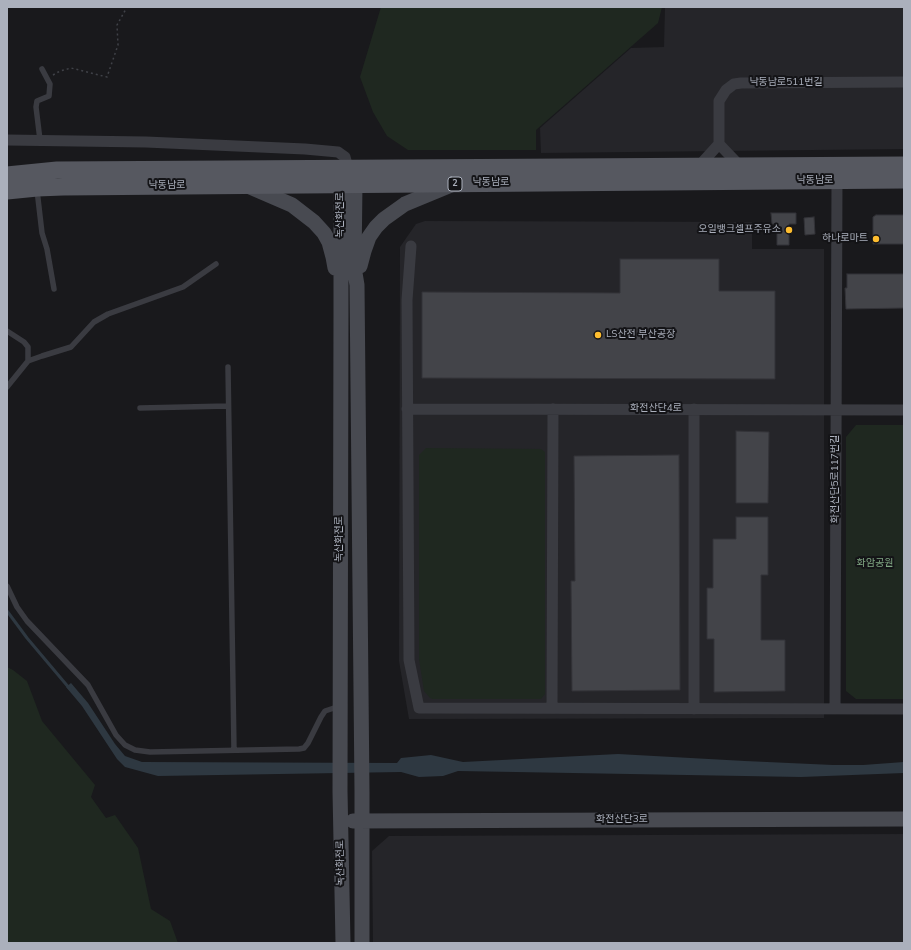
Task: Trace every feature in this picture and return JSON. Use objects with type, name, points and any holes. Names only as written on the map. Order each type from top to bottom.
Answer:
[{"type":"main road","name":"낙동남로","points":[[7,175],[57,170],[904,165]]},
{"type":"main road","name":"녹산화전로","points":[[343,943],[340,821],[341,312],[348,168]]},
{"type":"main road","name":"낙동남로","points":[[7,191],[37,188],[247,185],[904,180]]},
{"type":"main road","name":"녹산화전로","points":[[348,184],[354,267],[357,285],[362,943]]},
{"type":"main road","points":[[357,285],[364,251],[369,237],[376,227],[390,213],[405,204],[453,184]]},
{"type":"main road","points":[[247,185],[292,205],[314,222],[324,233],[329,242],[333,257],[341,312]]},
{"type":"main road","name":"화전산단3로","points":[[340,821],[904,819]]},
{"type":"street","name":"낙동남로511번길","points":[[719,144],[719,101],[726,90],[734,84],[904,82]]},
{"type":"street","points":[[7,140],[146,142],[305,149],[338,152],[346,157],[348,168]]},
{"type":"street","points":[[699,166],[719,144],[740,166]]},
{"type":"street","name":"화전산단5로117번길","points":[[835,709],[837,180]]},
{"type":"street","points":[[411,246],[407,300],[409,660],[419,708],[904,709]]},
{"type":"street","name":"화전산단4로","points":[[407,408],[904,410]]},
{"type":"street","points":[[552,708],[553,409]]},
{"type":"street","points":[[694,409],[694,709]]},
{"type":"lane","points":[[40,140],[36,107],[37,101],[49,96],[50,84],[42,69]]},
{"type":"lane","points":[[37,188],[42,233],[47,249],[54,289]]},
{"type":"lane","points":[[7,387],[28,361],[71,347],[94,322],[108,314],[183,287],[216,264]]},
{"type":"lane","points":[[7,331],[24,342],[28,347],[28,361]]},
{"type":"lane","points":[[228,367],[234,750]]},
{"type":"lane","points":[[140,408],[228,406]]},
{"type":"lane","points":[[7,586],[17,607],[27,621],[88,685],[116,735],[125,745],[135,750],[145,752],[304,748],[321,717],[326,711],[340,706]]},
{"type":"path","points":[[48,78],[60,71],[71,68],[107,77],[118,45],[117,25],[127,7]]},
{"type":"shaded area","points":[[665,7],[904,7],[904,149],[541,153],[540,128],[631,48],[664,47]]},
{"type":"shaded area","points":[[425,221],[752,222],[752,249],[824,249],[824,718],[409,719],[399,661],[400,247],[416,224]]},
{"type":"shaded area","points":[[71,683],[88,703],[115,744],[125,756],[142,762],[397,763],[401,758],[431,755],[463,762],[618,754],[833,765],[863,765],[904,762],[904,773],[801,777],[458,771],[443,776],[419,777],[401,772],[158,776],[125,767],[117,759],[82,706],[66,687]]},
{"type":"shaded area","points":[[904,834],[904,943],[373,943],[372,851],[389,836]]},
{"type":"green space","points":[[381,7],[662,7],[658,23],[536,130],[536,150],[408,150],[387,136],[373,112],[360,77]]},
{"type":"green space","name":"화암공원","points":[[856,425],[904,425],[904,699],[856,699],[846,691],[846,437]]},
{"type":"green space","points":[[426,448],[541,449],[545,452],[545,694],[541,699],[433,699],[430,698],[424,691],[419,659],[419,455]]},
{"type":"green space","points":[[7,667],[27,681],[42,721],[95,785],[91,797],[106,818],[115,815],[138,848],[151,909],[170,921],[178,943],[7,943]]},
{"type":"building","points":[[771,213],[796,213],[796,224],[789,224],[789,245],[777,245],[777,224],[772,224]]},
{"type":"building","points":[[876,215],[904,215],[904,244],[873,244],[873,217]]},
{"type":"building","points":[[814,217],[815,234],[805,235],[804,218]]},
{"type":"building","name":"LS산전 부산공장","points":[[620,259],[719,259],[719,291],[775,291],[775,379],[422,378],[422,292],[620,293]]},
{"type":"building","points":[[847,274],[904,274],[904,308],[846,309],[845,288],[847,288]]},
{"type":"building","points":[[736,431],[769,432],[768,503],[736,503]]},
{"type":"building","points":[[679,455],[680,690],[572,691],[571,581],[575,581],[574,456]]},
{"type":"building","points":[[736,517],[768,517],[768,575],[761,575],[761,640],[785,640],[785,691],[714,692],[714,639],[707,639],[707,588],[713,588],[713,539],[736,539]]},
{"type":"waterway","points":[[7,611],[27,638],[70,689]]},
{"type":"place","name":"오일뱅크셀프주유소","points":[[789,230]]},
{"type":"place","name":"하나로마트","points":[[876,239]]},
{"type":"place","name":"LS산전 부산공장","points":[[598,335]]}]
